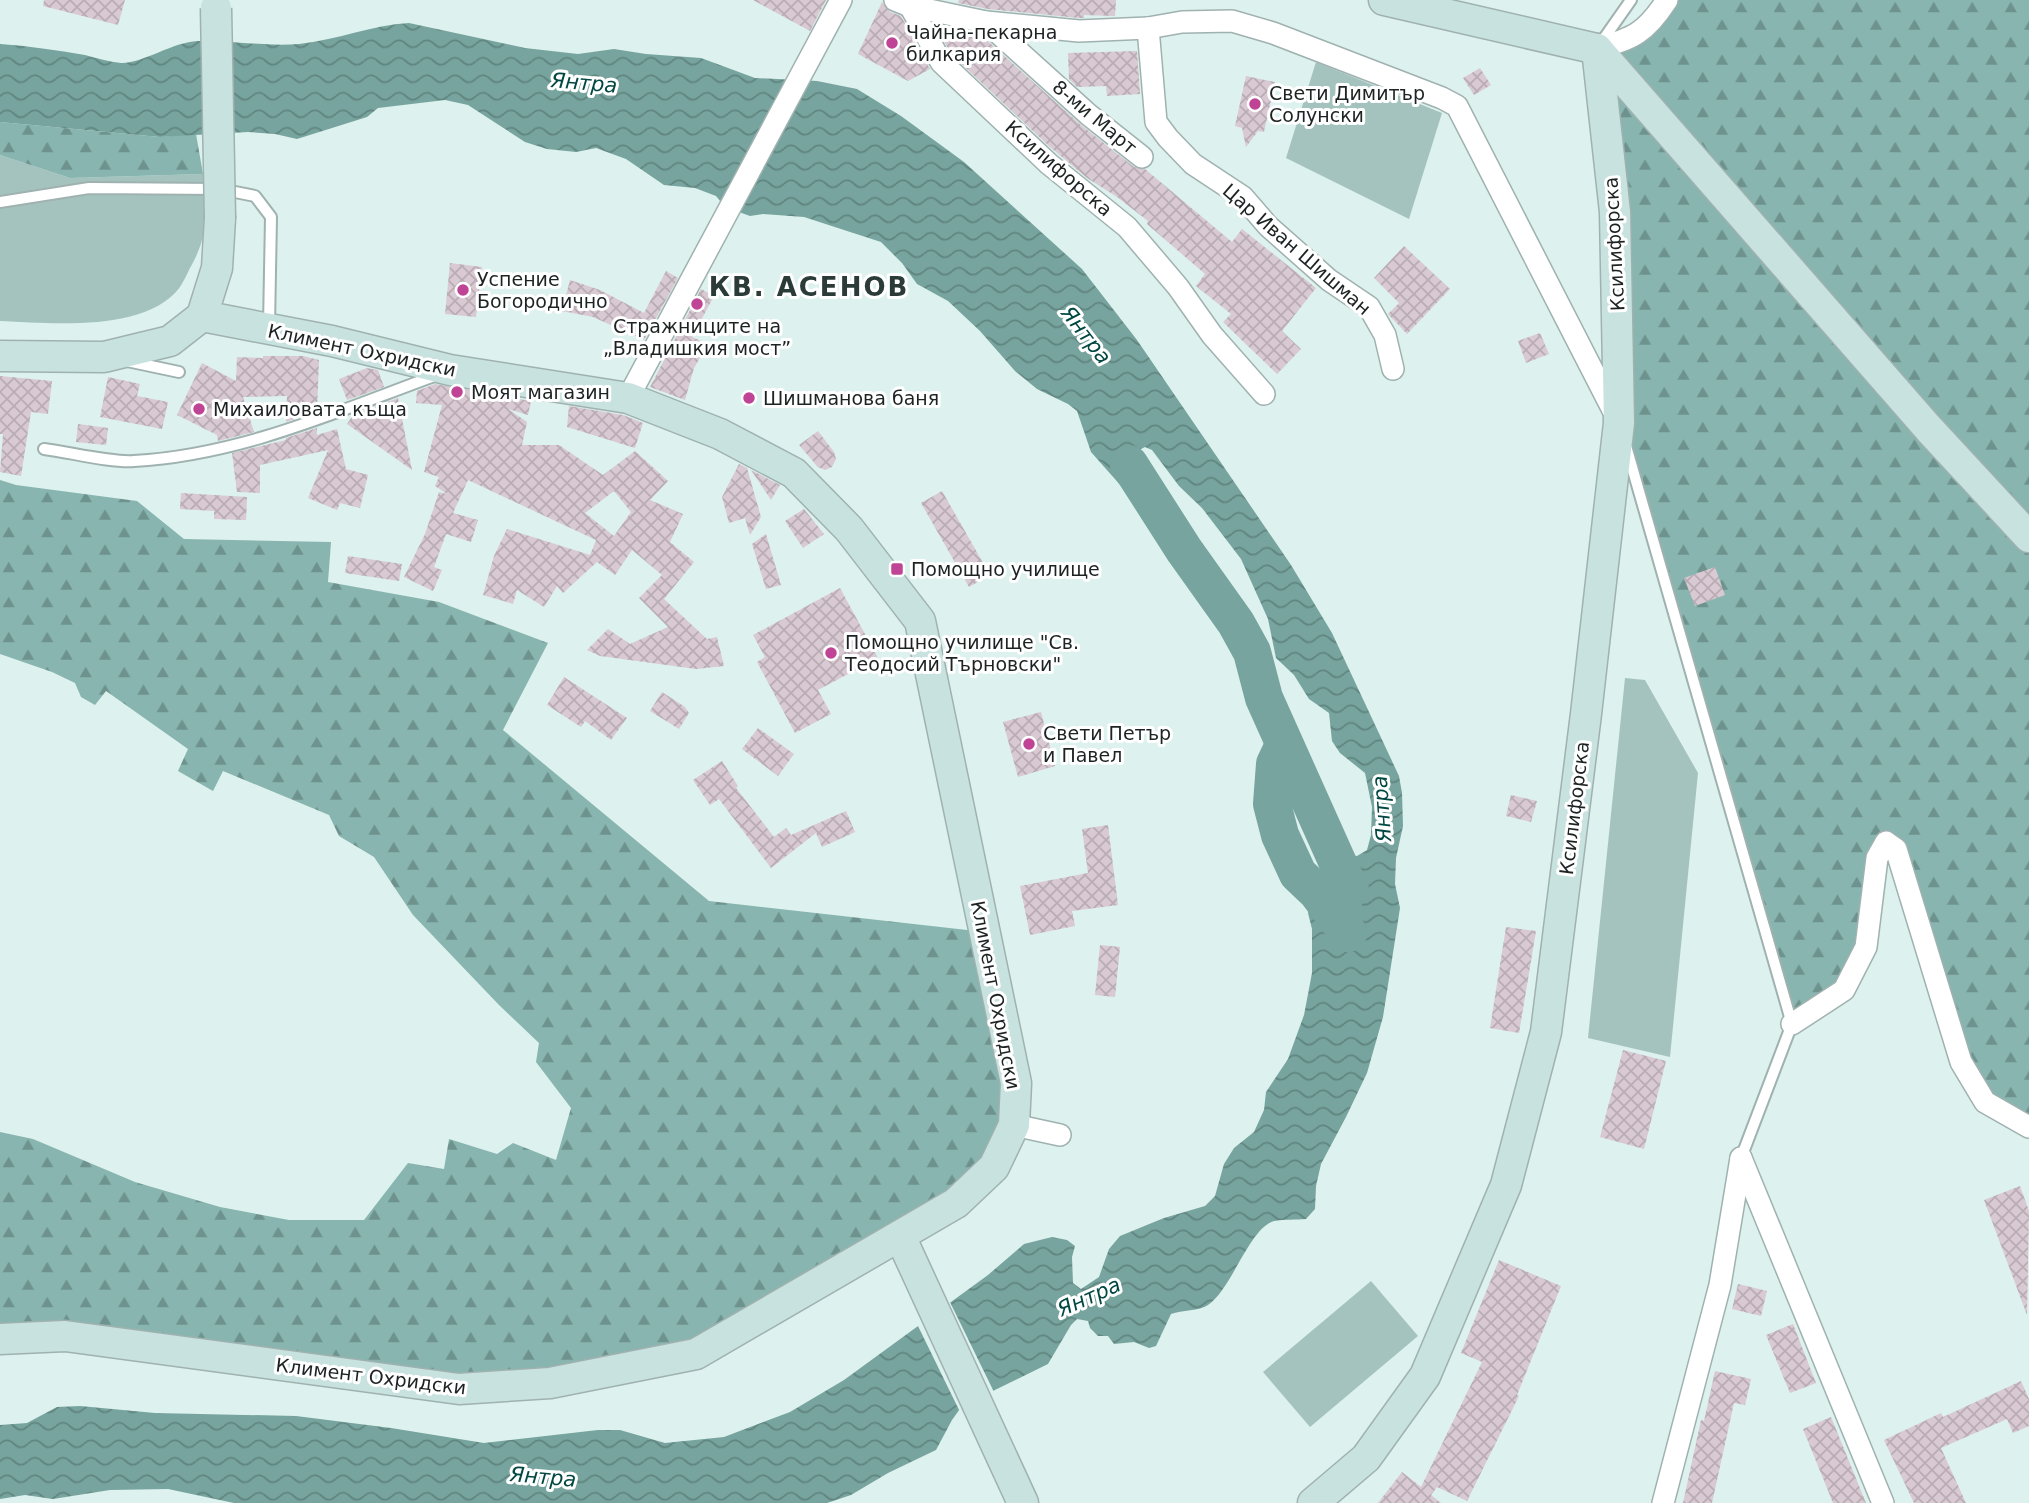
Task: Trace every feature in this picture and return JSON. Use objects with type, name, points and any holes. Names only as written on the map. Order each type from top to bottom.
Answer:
[{"type":"street","points":[[1384,0],[1597,49],[1632,38],[1656,17],[1667,0]]},
{"type":"street","points":[[902,3],[986,22],[1079,32],[1148,28],[1182,22],[1232,21],[1286,38],[1442,97],[1457,106],[1619,423]]},
{"type":"street","name":"Ксилифорска","points":[[902,3],[941,62],[1049,164],[1127,227],[1178,287],[1212,335],[1264,394]]},
{"type":"street","points":[[0,355],[104,356],[170,341],[202,316],[217,268],[220,218],[216,4]]},
{"type":"street","points":[[628,398],[837,7]]},
{"type":"street","name":"8-ми Март","points":[[986,22],[1089,115],[1142,157]]},
{"type":"street","name":"Цар Иван Шишман","points":[[1148,28],[1156,122],[1193,164],[1243,197],[1268,226],[1329,280],[1369,307],[1385,335],[1394,369]]},
{"type":"street","points":[[1597,49],[1928,429],[2029,537]]},
{"type":"street","name":"Ксилифорска","points":[[1313,1503],[1366,1458],[1425,1376],[1506,1185],[1546,1032],[1619,423],[1615,212],[1597,49]]},
{"type":"street","name":"Климент Охридски","points":[[0,1339],[65,1336],[459,1389],[550,1383],[696,1354],[956,1203],[994,1167],[1014,1125],[1016,1083],[920,621],[849,529],[794,473],[720,434],[628,398],[450,370],[332,341],[202,316]]},
{"type":"street","points":[[1792,1024],[1844,990],[1866,947],[1877,858],[1886,842],[1896,849],[1961,1062],[1985,1102],[2029,1127]]},
{"type":"street","points":[[1014,1125],[1060,1135]]},
{"type":"street","points":[[1663,1503],[1720,1285],[1741,1158]]},
{"type":"street","points":[[1741,1158],[1884,1503]]},
{"type":"street","points":[[900,1236],[1023,1503]]},
{"type":"lane","points":[[1597,49],[1631,0]]},
{"type":"lane","points":[[0,202],[89,188],[220,189],[255,196],[271,217],[269,331]]},
{"type":"lane","points":[[104,356],[179,372]]},
{"type":"lane","points":[[44,449],[131,462],[228,448],[307,425],[450,370]]},
{"type":"lane","points":[[1619,423],[1792,1024],[1741,1158]]},
{"type":"green space","points":[[1667,0],[2029,0],[2029,1127],[1985,1102],[1886,843],[1844,990],[1792,1024],[1619,423],[1597,49]]},
{"type":"green space","points":[[1316,62],[1442,113],[1409,219],[1286,158]]},
{"type":"green space","points":[[0,122],[160,137],[196,134],[203,174],[70,178],[0,155]]},
{"type":"green space","points":[[0,155],[70,178],[203,174],[206,199],[204,233],[180,287],[165,302],[145,312],[122,318],[70,323],[0,321]]},
{"type":"green space","points":[[0,480],[16,485],[137,501],[184,539],[331,542],[328,582],[439,602],[548,643],[503,730],[709,901],[985,932],[1016,1083],[994,1167],[696,1354],[550,1383],[0,1339],[0,1132],[33,1139],[135,1182],[220,1207],[289,1220],[364,1220],[408,1163],[444,1169],[449,1139],[497,1154],[513,1143],[556,1160],[571,1108],[536,1062],[539,1043],[413,915],[374,857],[339,836],[329,815],[223,771],[213,791],[178,771],[188,749],[106,691],[95,705],[81,697],[75,683],[0,654]]},
{"type":"green space","points":[[1625,678],[1645,680],[1698,773],[1670,1057],[1588,1038]]},
{"type":"green space","points":[[1371,1281],[1418,1336],[1310,1427],[1263,1372]]},
{"type":"water","name":"Янтра","points":[[409,23],[525,48],[578,54],[614,49],[701,58],[755,78],[817,81],[857,89],[901,116],[964,162],[1082,269],[1137,340],[1291,565],[1332,633],[1399,776],[1403,826],[1396,858],[1395,884],[1400,908],[1383,1017],[1367,1073],[1321,1164],[1315,1209],[1306,1219],[1274,1221],[1265,1226],[1248,1246],[1217,1297],[1204,1307],[1171,1314],[1156,1346],[1149,1348],[1134,1342],[1114,1344],[1108,1336],[1098,1336],[1090,1328],[1088,1321],[1077,1319],[1048,1364],[962,1406],[936,1450],[888,1473],[851,1495],[827,1503],[234,1503],[168,1489],[110,1490],[53,1499],[25,1495],[0,1499],[0,1425],[27,1423],[57,1407],[80,1406],[155,1413],[296,1416],[484,1443],[598,1430],[620,1430],[665,1443],[724,1437],[790,1412],[844,1380],[988,1275],[1024,1244],[1052,1237],[1067,1240],[1075,1246],[1072,1257],[1073,1283],[1081,1289],[1099,1277],[1109,1249],[1120,1236],[1164,1218],[1205,1206],[1215,1196],[1224,1164],[1234,1148],[1254,1132],[1264,1110],[1266,1092],[1288,1059],[1304,1015],[1312,973],[1312,929],[1308,913],[1328,867],[1325,849],[1327,841],[1333,841],[1345,854],[1357,856],[1367,850],[1371,835],[1372,807],[1365,773],[1340,753],[1332,741],[1329,713],[1309,699],[1294,675],[1276,658],[1268,619],[1241,559],[1202,508],[1179,486],[1152,450],[1145,447],[1139,450],[1136,457],[1142,470],[1157,487],[1163,504],[1152,510],[1132,489],[1122,487],[1091,452],[1077,411],[1037,389],[1015,371],[980,331],[948,301],[917,284],[902,263],[881,242],[804,217],[763,214],[750,216],[725,207],[716,196],[695,188],[664,185],[626,159],[596,148],[576,152],[547,149],[525,142],[468,105],[445,100],[378,108],[367,117],[297,139],[248,132],[160,137],[0,122],[0,44],[64,51],[121,63],[138,60],[188,42],[299,44]]},
{"type":"pier","points":[[949,1300],[995,1394],[965,1409],[961,1414],[917,1324]]},
{"type":"building","points":[[44,0],[125,0],[118,25],[43,6]]},
{"type":"building","points":[[753,0],[826,0],[810,31]]},
{"type":"building","points":[[959,0],[1116,0],[1115,16],[1084,15],[1084,18],[1079,18],[988,9],[958,3]]},
{"type":"building","points":[[882,2],[890,12],[901,16],[930,69],[908,81],[858,54]]},
{"type":"building","points":[[935,25],[980,34],[1081,125],[1134,167],[1145,169],[1232,242],[1242,229],[1316,288],[1282,331],[1301,349],[1277,374],[1223,322],[1231,314],[1196,286],[1205,274],[1147,224],[1148,221],[1087,178],[1049,146],[951,54]]},
{"type":"building","points":[[1137,51],[1140,94],[1107,96],[1106,86],[1077,87],[1069,79],[1068,53]]},
{"type":"building","points":[[1480,68],[1491,85],[1474,95],[1463,78]]},
{"type":"building","name":"Свети Димитър Солунски","points":[[1246,76],[1275,82],[1264,132],[1258,131],[1246,147],[1242,128],[1235,126]]},
{"type":"building","points":[[1404,246],[1450,289],[1407,334],[1388,314],[1399,303],[1374,278]]},
{"type":"building","name":"Успение Богородично","points":[[450,263],[482,267],[476,317],[445,314]]},
{"type":"building","points":[[666,271],[678,278],[644,340],[593,317],[562,311],[570,280],[600,290],[644,313]]},
{"type":"building","points":[[701,289],[714,296],[692,337],[708,344],[694,368],[685,400],[650,387]]},
{"type":"building","points":[[1540,333],[1549,354],[1526,363],[1518,341]]},
{"type":"building","points":[[303,356],[319,360],[317,411],[286,422],[287,396],[243,397],[254,432],[218,441],[217,435],[177,415],[202,363],[236,381],[237,357]]},
{"type":"building","points":[[367,368],[378,370],[384,387],[347,400],[339,379]]},
{"type":"building","points":[[0,376],[52,381],[48,414],[31,412],[21,476],[0,472],[3,434],[0,434]]},
{"type":"building","points":[[108,377],[140,384],[137,396],[168,402],[162,429],[100,417]]},
{"type":"building","points":[[435,384],[531,401],[528,415],[508,409],[527,422],[522,445],[559,445],[603,475],[635,451],[668,481],[650,500],[683,514],[670,542],[694,562],[664,599],[707,639],[717,637],[724,666],[696,669],[600,656],[587,650],[608,629],[630,644],[668,627],[639,598],[662,575],[632,550],[615,575],[597,562],[563,593],[557,586],[544,607],[517,590],[513,604],[483,595],[494,556],[507,529],[590,555],[596,540],[468,480],[453,513],[478,520],[471,542],[446,534],[434,567],[442,570],[433,591],[404,577],[425,534],[439,492],[447,494],[435,486],[439,477],[424,472],[442,405],[416,403],[417,391]],"holes":[[[614,491],[631,512],[614,536],[585,513]]]},
{"type":"building","points":[[398,398],[412,470],[347,424],[353,415]]},
{"type":"building","points":[[569,406],[623,415],[643,423],[635,448],[567,427]]},
{"type":"building","points":[[78,424],[108,428],[106,445],[76,442]]},
{"type":"building","points":[[317,428],[317,435],[337,429],[346,469],[368,475],[360,508],[340,503],[337,510],[308,498],[328,450],[260,465],[260,493],[237,492],[232,453],[286,440]]},
{"type":"building","points":[[818,431],[834,452],[836,459],[832,467],[825,470],[818,467],[799,445]]},
{"type":"building","points":[[739,464],[747,468],[761,517],[750,535],[745,518],[729,523],[722,497]]},
{"type":"building","points":[[751,470],[780,485],[771,500]]},
{"type":"building","points":[[942,491],[990,575],[969,587],[921,503]]},
{"type":"building","points":[[181,493],[247,497],[246,520],[214,519],[214,511],[180,509]]},
{"type":"building","points":[[804,509],[824,534],[803,548],[785,521]]},
{"type":"building","points":[[766,534],[781,585],[766,589],[752,544]]},
{"type":"building","points":[[348,556],[402,564],[399,581],[345,573]]},
{"type":"building","points":[[1715,567],[1725,595],[1695,606],[1684,578]]},
{"type":"building","points":[[840,588],[878,658],[818,690],[831,714],[795,733],[757,662],[765,657],[753,635]]},
{"type":"building","points":[[564,677],[627,718],[611,740],[585,721],[581,727],[547,705]]},
{"type":"building","points":[[662,692],[685,707],[689,713],[679,729],[650,711]]},
{"type":"building","name":"Свети Петър и Павел","points":[[1041,712],[1055,766],[1018,777],[1003,722]]},
{"type":"building","points":[[758,728],[794,754],[778,776],[742,749]]},
{"type":"building","points":[[722,761],[738,786],[736,788],[774,837],[786,828],[791,835],[846,811],[855,832],[822,847],[816,833],[771,868],[719,799],[710,805],[693,780]]},
{"type":"building","points":[[1511,795],[1537,801],[1531,822],[1506,816]]},
{"type":"building","points":[[1108,825],[1118,905],[1072,911],[1075,926],[1030,935],[1020,886],[1088,873],[1082,829]]},
{"type":"building","points":[[1506,927],[1536,931],[1519,1033],[1490,1028]]},
{"type":"building","points":[[1100,945],[1120,947],[1115,997],[1095,995]]},
{"type":"building","points":[[1623,1050],[1666,1061],[1644,1149],[1600,1137]]},
{"type":"building","points":[[2020,1186],[2029,1211],[2027,1315],[1984,1200]]},
{"type":"building","points":[[1499,1260],[1561,1286],[1517,1395],[1519,1396],[1467,1501],[1437,1487],[1431,1495],[1441,1503],[1378,1503],[1402,1472],[1421,1487],[1482,1362],[1461,1353]]},
{"type":"building","points":[[1738,1284],[1767,1291],[1761,1316],[1732,1309]]},
{"type":"building","points":[[1793,1324],[1816,1383],[1790,1393],[1766,1335]]},
{"type":"building","points":[[1715,1371],[1751,1379],[1745,1405],[1734,1403],[1712,1503],[1683,1503],[1701,1420],[1704,1421]]},
{"type":"building","points":[[2021,1381],[2029,1399],[2029,1426],[2013,1433],[2007,1419],[1941,1448],[1966,1503],[1914,1503],[1884,1440],[1941,1413],[1943,1417]]},
{"type":"building","points":[[1831,1417],[1866,1503],[1833,1503],[1803,1429]]},
{"type":"waterway","points":[[1129,464],[1184,550],[1236,623],[1252,652],[1264,698],[1350,890]]},
{"type":"waterway","points":[[1284,745],[1275,764],[1272,804],[1280,835],[1298,874],[1317,892],[1348,933]]},
{"type":"place","name":"Чайна-пекарна билкария","points":[[892,43]]},
{"type":"place","name":"Свети Димитър Солунски","points":[[1255,104]]},
{"type":"place","name":"Успение Богородично","points":[[463,290]]},
{"type":"place","name":"Стражниците на „Владишкия мост”","points":[[697,304]]},
{"type":"place","name":"Моят магазин","points":[[457,392]]},
{"type":"place","name":"Шишманова баня","points":[[749,398]]},
{"type":"place","name":"Михаиловата къща","points":[[199,409]]},
{"type":"place","name":"Помощно училище","points":[[897,569]]},
{"type":"place","name":"Помощно училище \"Св. Теодосий Търновски\"","points":[[831,653]]},
{"type":"place","name":"Свети Петър и Павел","points":[[1029,744]]},
{"type":"district","name":"КВ. АСЕНОВ","points":[[809,287]]}]
